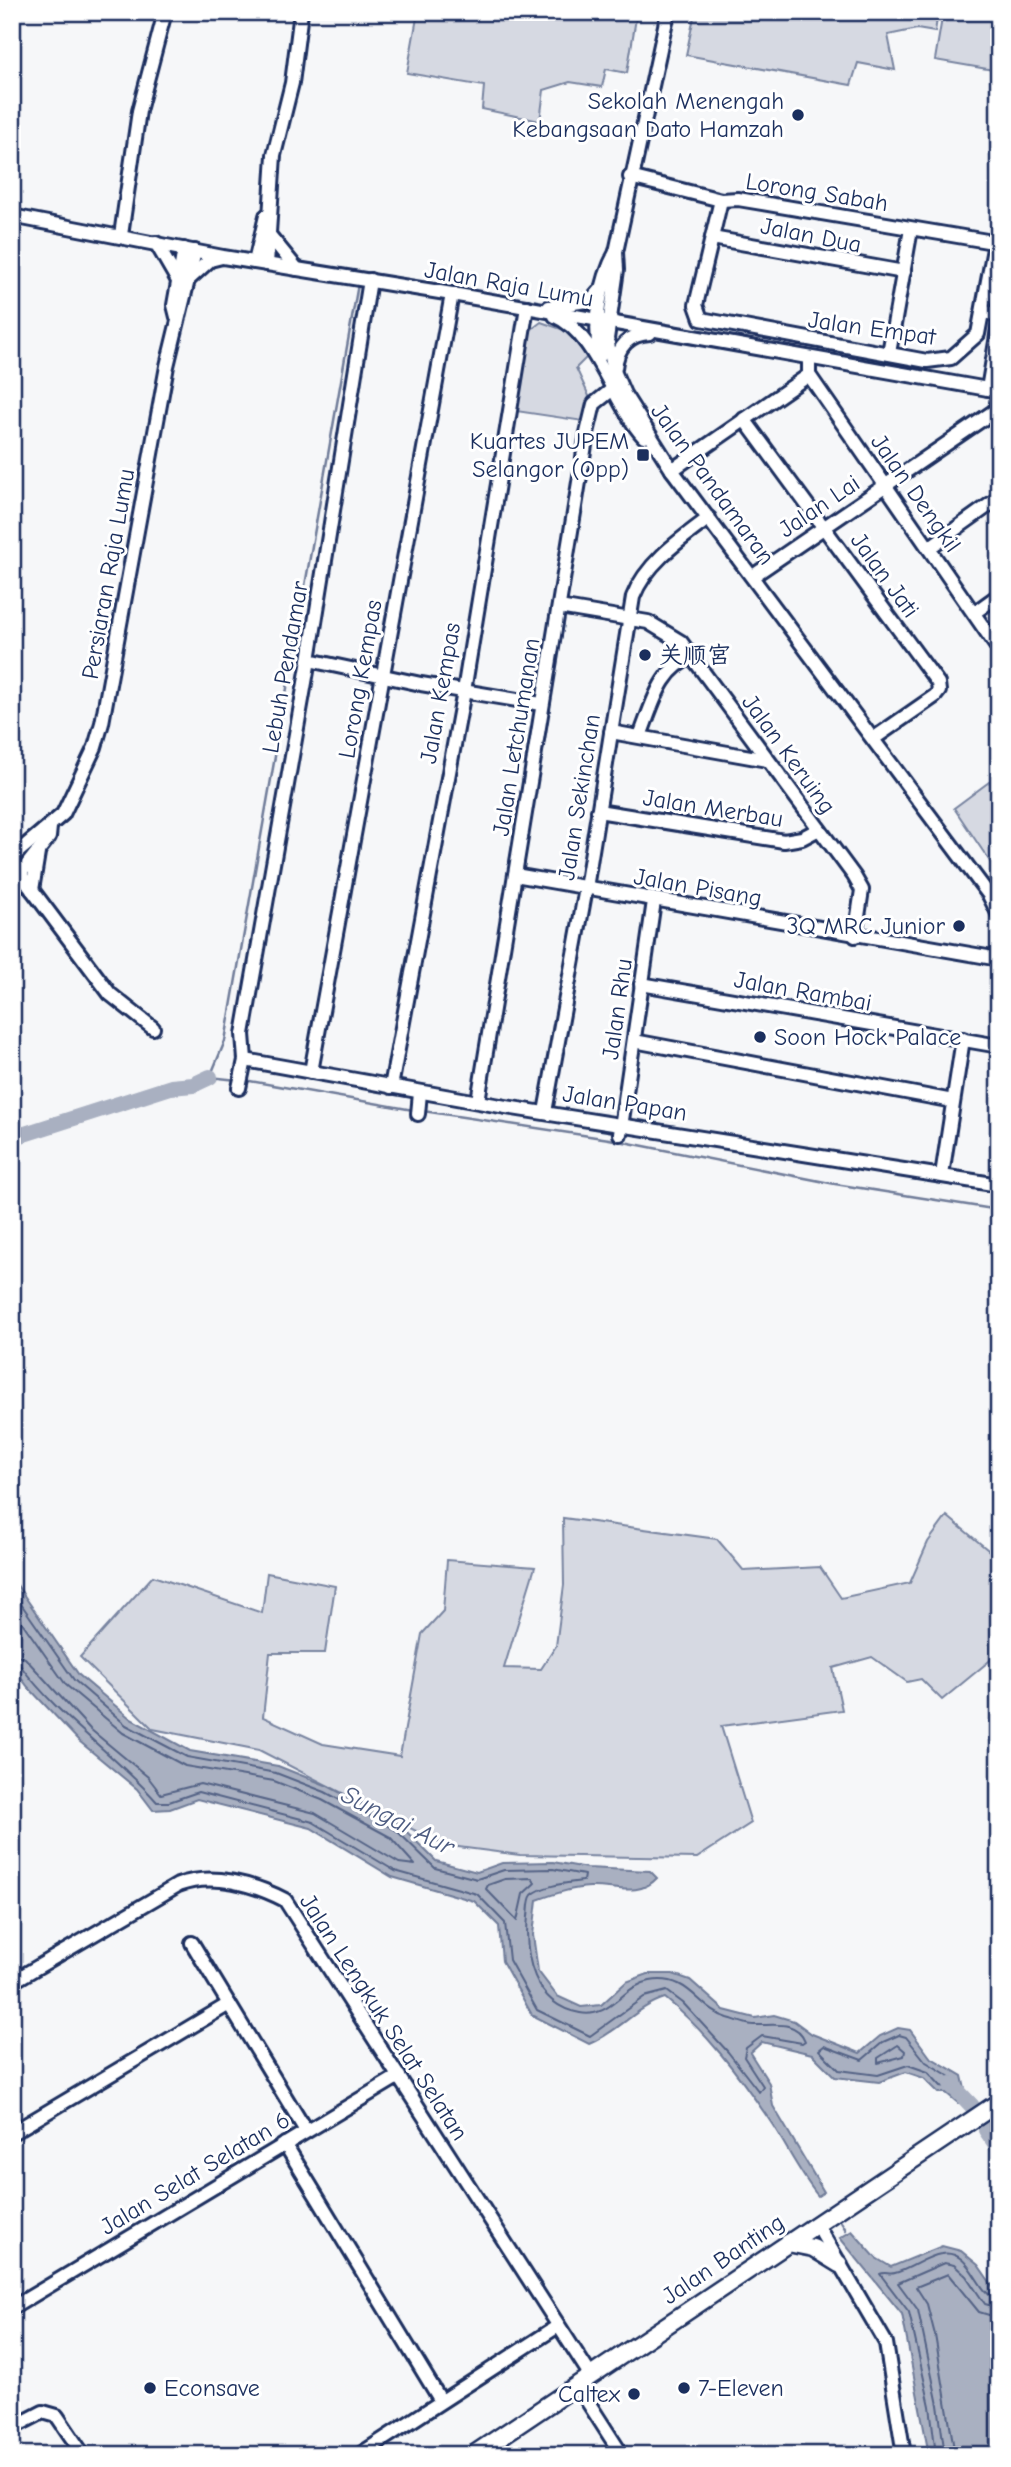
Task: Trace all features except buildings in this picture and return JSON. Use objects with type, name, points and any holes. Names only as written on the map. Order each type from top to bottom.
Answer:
[{"type":"main road","name":"Jalan Banting","points":[[473,2455],[999,2102]]},
{"type":"main road","points":[[788,2243],[813,2248],[839,2264]]},
{"type":"street","points":[[121,235],[139,111],[165,12]]},
{"type":"street","points":[[261,263],[270,236],[274,155],[292,83],[301,12]]},
{"type":"street","points":[[603,322],[617,270],[616,252],[630,177],[668,12]]},
{"type":"street","name":"Lorong Sabah","points":[[630,177],[721,200],[738,199],[997,243]]},
{"type":"street","points":[[712,238],[721,200]]},
{"type":"street","points":[[261,263],[264,218],[270,209]]},
{"type":"street","name":"Jalan Raja Lumu","points":[[12,216],[121,235],[223,257],[452,294],[994,390]]},
{"type":"street","points":[[889,353],[911,229]]},
{"type":"street","points":[[270,236],[296,269]]},
{"type":"street","name":"Jalan Dua","points":[[712,238],[904,272]]},
{"type":"street","name":"Jalan Empat","points":[[712,238],[696,305],[701,319],[815,343],[927,361],[951,358],[978,334],[997,243]]},
{"type":"street","points":[[156,243],[183,280],[210,260],[223,257]]},
{"type":"street","name":"Persiaran Raja Lumu","points":[[36,845],[49,836],[50,827],[68,805],[102,723],[177,317],[174,305],[190,250]]},
{"type":"street","points":[[609,373],[603,322],[605,284],[608,266],[616,252]]},
{"type":"street","name":"Lebuh Pendamar","points":[[239,1088],[244,1066],[243,1034],[309,660],[370,280]]},
{"type":"street","points":[[533,308],[584,303],[592,300],[605,284]]},
{"type":"street","name":"Lorong Kempas","points":[[311,1072],[452,294]]},
{"type":"street","name":"Jalan Pandamaran","points":[[533,308],[562,319],[584,338],[672,470],[994,898],[999,915]]},
{"type":"street","name":"Jalan Kempas","points":[[391,1087],[533,308]]},
{"type":"street","points":[[984,312],[999,315]]},
{"type":"street","name":"Jalan Lai","points":[[753,576],[998,411],[994,390],[999,324]]},
{"type":"street","points":[[609,373],[616,356],[627,341],[635,336],[657,332]]},
{"type":"street","points":[[672,470],[808,375],[809,358]]},
{"type":"street","name":"Jalan Dengkil","points":[[808,375],[999,650]]},
{"type":"street","name":"Jalan Letchumanan","points":[[478,1101],[587,433],[594,404],[615,386]]},
{"type":"street","name":"Jalan Jati","points":[[744,419],[938,684],[939,691],[935,696],[873,739]]},
{"type":"street","points":[[929,548],[999,498]]},
{"type":"street","name":"Jalan Sekinchan","points":[[545,1112],[637,586],[679,540],[709,518]]},
{"type":"street","points":[[974,613],[999,595]]},
{"type":"street","name":"Jalan Keruing","points":[[559,607],[660,627],[681,642],[862,890],[855,936]]},
{"type":"street","points":[[640,736],[658,690],[670,670],[677,663],[694,657]]},
{"type":"street","points":[[309,660],[541,704]]},
{"type":"street","points":[[611,732],[767,760]]},
{"type":"street","name":"Jalan Merbau","points":[[598,811],[784,841],[803,838],[819,829]]},
{"type":"street","points":[[12,841],[36,845]]},
{"type":"street","points":[[12,857],[36,845]]},
{"type":"street","points":[[36,845],[16,868],[110,994],[153,1028]]},
{"type":"street","points":[[33,890],[36,845]]},
{"type":"street","name":"Jalan Pisang","points":[[515,875],[999,959]]},
{"type":"street","name":"Jalan Rhu","points":[[621,1129],[654,901]]},
{"type":"street","name":"Jalan Rambai","points":[[641,984],[999,1045]]},
{"type":"street","points":[[942,1175],[963,1039]]},
{"type":"street","points":[[634,1041],[953,1101]]},
{"type":"street","name":"Jalan Papan","points":[[244,1066],[311,1072],[391,1087],[419,1102],[478,1101],[621,1129],[999,1185]]},
{"type":"street","name":"Jalan Lengkuk Selat Selatan","points":[[12,1982],[178,1885],[197,1878],[260,1887],[285,1900],[558,2326],[622,2455]]},
{"type":"street","points":[[192,1943],[306,2132]]},
{"type":"street","points":[[12,2133],[229,2004]]},
{"type":"street","name":"Jalan Selat Selatan 6","points":[[12,2308],[384,2085],[395,2070]]},
{"type":"street","points":[[384,2085],[408,2089]]},
{"type":"street","points":[[285,2144],[441,2401]]},
{"type":"street","points":[[817,2225],[886,2343],[904,2455]]},
{"type":"street","points":[[359,2455],[558,2326]]},
{"type":"street","points":[[12,2428],[43,2412],[57,2416],[80,2450],[72,2455]]},
{"type":"shaded area","points":[[418,12],[637,12],[627,73],[606,69],[602,87],[570,82],[544,90],[540,121],[482,109],[484,86],[407,73]]},
{"type":"shaded area","points":[[695,12],[938,12],[935,32],[917,29],[888,35],[895,70],[858,63],[851,85],[686,55]]},
{"type":"shaded area","points":[[943,12],[999,12],[999,71],[935,60]]},
{"type":"shaded area","points":[[541,322],[567,331],[587,357],[576,368],[589,396],[583,421],[516,411],[528,332]]},
{"type":"shaded area","points":[[993,779],[999,780],[999,875],[954,808]]},
{"type":"shaded area","points":[[947,1516],[999,1559],[999,1653],[942,1700],[921,1679],[907,1682],[872,1657],[833,1668],[842,1710],[721,1726],[751,1823],[697,1858],[520,1855],[443,1845],[259,1750],[153,1729],[80,1657],[153,1576],[262,1613],[267,1573],[335,1586],[325,1653],[270,1653],[263,1717],[323,1744],[400,1756],[422,1634],[443,1611],[447,1560],[535,1567],[504,1668],[541,1669],[556,1646],[564,1585],[563,1518],[717,1539],[744,1571],[820,1567],[841,1598],[910,1583],[928,1542]]},
{"type":"water","points":[[12,1578],[79,1675],[131,1719],[190,1751],[278,1766],[328,1786],[400,1825],[436,1861],[477,1872],[502,1863],[553,1862],[587,1868],[650,1871],[657,1878],[642,1888],[583,1888],[537,1900],[533,1935],[538,1971],[557,1996],[581,2007],[601,2005],[626,1982],[648,1974],[673,1974],[690,1980],[724,2010],[755,2018],[774,2015],[794,2021],[812,2034],[860,2053],[880,2036],[898,2028],[910,2030],[930,2057],[962,2076],[967,2098],[958,2103],[946,2093],[939,2093],[924,2078],[906,2072],[879,2082],[835,2077],[812,2054],[762,2042],[750,2053],[769,2083],[773,2106],[824,2192],[818,2196],[768,2118],[733,2070],[708,2039],[665,1998],[645,2007],[589,2044],[532,2015],[502,1961],[499,1926],[474,1901],[392,1877],[311,1828],[197,1799],[170,1809],[153,1810],[137,1789],[79,1741],[12,1666]]},
{"type":"water","points":[[852,2231],[876,2258],[891,2267],[942,2246],[961,2251],[978,2265],[999,2295],[999,2455],[929,2455],[902,2314],[840,2238]]},
{"type":"waterway","points":[[237,1080],[210,1077],[225,1041],[358,284]]},
{"type":"waterway","points":[[12,1138],[171,1087],[193,1085],[210,1077]]},
{"type":"waterway","points":[[244,1080],[413,1110]]},
{"type":"waterway","points":[[423,1111],[609,1139],[835,1184],[999,1210]]},
{"type":"waterway","name":"Sungai Aur","points":[[951,2084],[972,2106]]},
{"type":"waterway","name":"Sungai Aur","points":[[986,2130],[999,2149]]},
{"type":"waterway","points":[[841,2222],[846,2230]]},
{"type":"place","name":"Sekolah Menengah Kebangsaan Dato Hamzah","points":[[798,115]]},
{"type":"place","name":"Kuartes JUPEM Selangor (Opp)","points":[[643,455]]},
{"type":"place","name":"关顺宫","points":[[645,655]]},
{"type":"place","name":"3Q MRC Junior","points":[[959,926]]},
{"type":"place","name":"Soon Hock Palace","points":[[760,1037]]},
{"type":"place","name":"Econsave","points":[[150,2388]]},
{"type":"place","name":"7-Eleven","points":[[684,2388]]},
{"type":"place","name":"Caltex","points":[[634,2394]]}]
